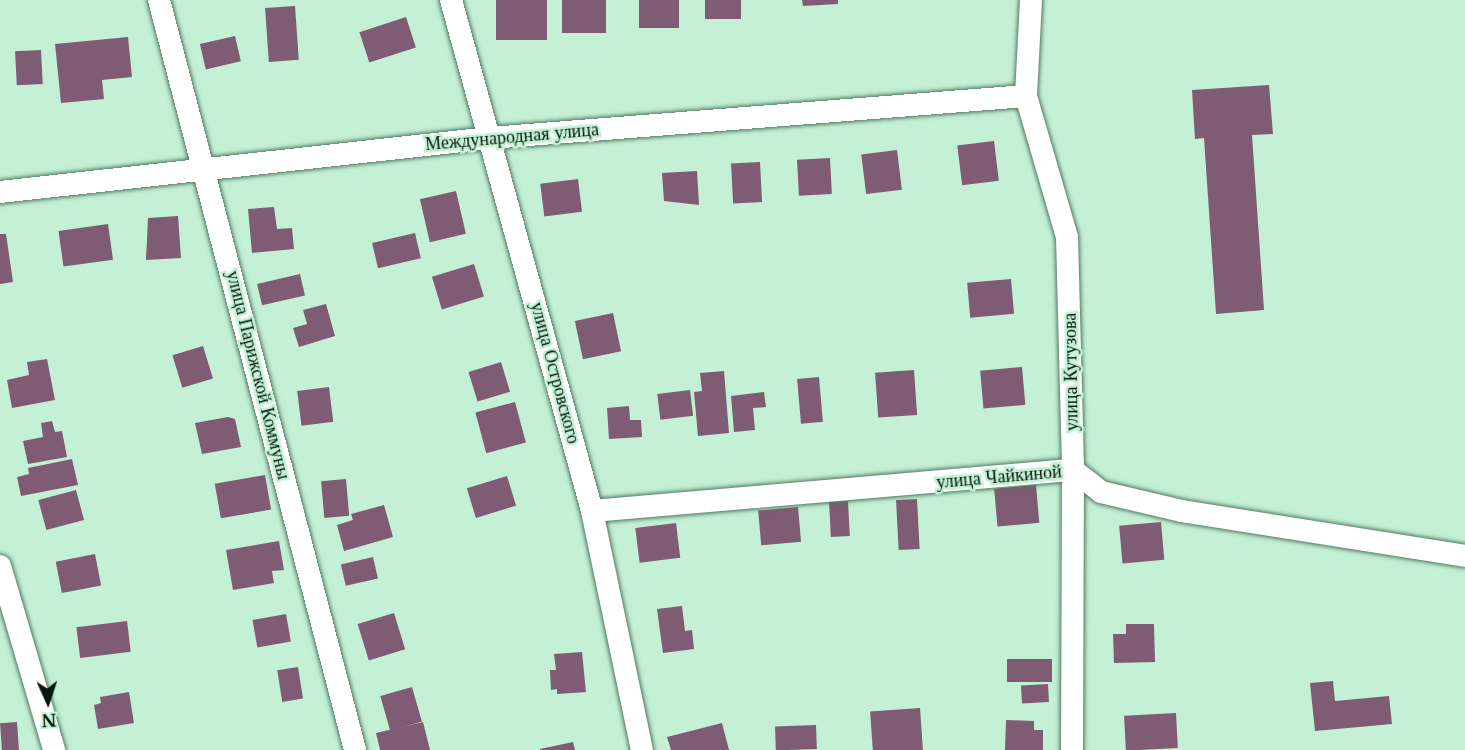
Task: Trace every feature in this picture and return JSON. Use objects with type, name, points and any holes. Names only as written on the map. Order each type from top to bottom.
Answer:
[{"type":"street","name":"улица Парижской Коммуны","points":[[159,0],[355,750]]},
{"type":"street","name":"улица Островского","points":[[451,0],[592,511],[642,750]]},
{"type":"street","name":"улица Кутузова","points":[[1031,0],[1026,96],[1067,237],[1073,470],[1072,750]]},
{"type":"street","name":"Международная улица","points":[[0,192],[490,138],[1026,96]]},
{"type":"street","name":"улица Чайкиной","points":[[592,511],[1073,470],[1101,492],[1182,511],[1465,556]]},
{"type":"street","points":[[0,566],[54,750]]},
{"type":"building","points":[[496,0],[547,0],[547,40],[496,40]]},
{"type":"building","points":[[562,0],[606,0],[606,33],[562,33]]},
{"type":"building","points":[[639,0],[679,0],[679,28],[639,28]]},
{"type":"building","points":[[705,0],[741,0],[741,19],[705,19]]},
{"type":"building","points":[[802,0],[838,0],[838,4],[803,6]]},
{"type":"building","points":[[295,6],[299,60],[269,62],[265,8]]},
{"type":"building","points":[[406,17],[416,47],[369,63],[359,32]]},
{"type":"building","points":[[235,36],[241,61],[206,69],[200,44]]},
{"type":"building","points":[[128,37],[132,77],[102,80],[104,99],[61,103],[55,44]]},
{"type":"building","points":[[41,50],[43,84],[17,85],[15,51]]},
{"type":"building","points":[[1269,85],[1273,134],[1252,135],[1264,310],[1216,314],[1204,138],[1195,139],[1192,90]]},
{"type":"building","points":[[994,141],[999,181],[962,185],[957,146]]},
{"type":"building","points":[[897,150],[902,190],[866,194],[861,154]]},
{"type":"building","points":[[830,158],[832,194],[799,196],[797,160]]},
{"type":"building","points":[[760,162],[762,202],[733,203],[731,164]]},
{"type":"building","points":[[697,171],[699,205],[664,201],[662,173]]},
{"type":"building","points":[[578,179],[582,212],[544,216],[540,184]]},
{"type":"building","points":[[456,191],[466,234],[430,242],[420,199]]},
{"type":"building","points":[[274,207],[277,229],[292,228],[294,249],[252,253],[248,209]]},
{"type":"building","points":[[178,216],[181,258],[146,260],[148,218]]},
{"type":"building","points":[[108,224],[113,260],[63,267],[58,231]]},
{"type":"building","points":[[415,233],[421,258],[378,268],[372,243]]},
{"type":"building","points":[[0,234],[6,234],[13,282],[0,284]]},
{"type":"building","points":[[474,264],[484,297],[442,309],[432,277]]},
{"type":"building","points":[[300,274],[305,295],[262,305],[257,284]]},
{"type":"building","points":[[1011,279],[1014,314],[970,318],[967,283]]},
{"type":"building","points":[[326,304],[335,336],[299,347],[293,328],[307,324],[303,310]]},
{"type":"building","points":[[613,313],[621,351],[583,359],[575,321]]},
{"type":"building","points":[[203,346],[213,379],[182,388],[172,355]]},
{"type":"building","points":[[47,359],[55,400],[12,408],[7,380],[29,375],[27,362]]},
{"type":"building","points":[[501,362],[510,392],[478,402],[468,372]]},
{"type":"building","points":[[1022,367],[1025,405],[983,409],[980,371]]},
{"type":"building","points":[[914,370],[917,415],[878,418],[875,373]]},
{"type":"building","points":[[724,371],[729,433],[698,436],[694,392],[702,391],[700,373]]},
{"type":"building","points":[[819,377],[823,422],[801,424],[797,379]]},
{"type":"building","points":[[329,387],[333,422],[302,426],[297,391]]},
{"type":"building","points":[[690,390],[693,416],[660,420],[657,394]]},
{"type":"building","points":[[764,392],[766,407],[753,408],[755,430],[734,432],[731,396]]},
{"type":"building","points":[[515,402],[526,443],[486,453],[475,413]]},
{"type":"building","points":[[629,406],[630,420],[641,420],[642,437],[609,439],[607,408]]},
{"type":"building","points":[[228,417],[235,419],[241,447],[202,454],[195,423]]},
{"type":"building","points":[[52,421],[55,432],[62,431],[67,457],[28,464],[23,441],[43,437],[41,423]]},
{"type":"building","points":[[72,459],[78,485],[21,496],[17,477],[29,474],[28,468]]},
{"type":"building","points":[[265,475],[271,509],[221,518],[215,484]]},
{"type":"building","points":[[507,476],[516,506],[476,518],[467,488]]},
{"type":"building","points":[[346,479],[349,516],[324,518],[321,481]]},
{"type":"building","points":[[1036,485],[1039,523],[997,527],[994,489]]},
{"type":"building","points":[[76,490],[84,520],[46,530],[38,500]]},
{"type":"building","points":[[917,499],[920,549],[899,550],[896,500]]},
{"type":"building","points":[[848,501],[850,536],[831,537],[829,502]]},
{"type":"building","points":[[384,505],[393,537],[344,551],[337,525],[353,520],[351,514]]},
{"type":"building","points":[[798,507],[801,542],[761,545],[758,510]]},
{"type":"building","points":[[1161,522],[1164,560],[1122,564],[1119,526]]},
{"type":"building","points":[[676,523],[680,558],[640,563],[635,528]]},
{"type":"building","points":[[279,541],[284,570],[272,571],[274,583],[233,590],[226,550]]},
{"type":"building","points":[[95,554],[101,585],[62,593],[56,562]]},
{"type":"building","points":[[373,557],[378,578],[346,586],[341,564]]},
{"type":"building","points":[[682,606],[685,631],[692,630],[694,649],[663,653],[657,609]]},
{"type":"building","points":[[394,613],[405,649],[369,660],[358,624]]},
{"type":"building","points":[[286,614],[291,642],[257,647],[253,620]]},
{"type":"building","points":[[127,621],[131,652],[80,658],[76,627]]},
{"type":"building","points":[[1126,624],[1154,624],[1155,662],[1114,663],[1113,634],[1126,634]]},
{"type":"building","points":[[582,652],[586,692],[557,694],[557,689],[551,690],[550,670],[556,670],[554,654]]},
{"type":"building","points":[[1007,659],[1052,659],[1052,682],[1007,682]]},
{"type":"building","points":[[298,667],[303,699],[282,702],[277,670]]},
{"type":"building","points":[[1333,681],[1335,701],[1389,696],[1392,724],[1315,731],[1310,683]]},
{"type":"building","points":[[1048,684],[1049,702],[1022,703],[1021,685]]},
{"type":"building","points":[[412,687],[422,722],[390,731],[380,696]]},
{"type":"building","points":[[129,692],[134,723],[98,729],[94,705],[101,703],[100,697]]},
{"type":"building","points":[[920,708],[923,750],[873,750],[870,711]]},
{"type":"building","points":[[1176,713],[1178,748],[1126,750],[1124,716]]},
{"type":"building","points":[[1006,720],[1034,721],[1034,730],[1043,730],[1043,750],[1005,750]]},
{"type":"building","points":[[17,722],[19,750],[2,750],[0,723]]},
{"type":"building","points":[[423,722],[430,750],[380,750],[376,733]]},
{"type":"building","points":[[722,723],[729,750],[671,750],[667,737]]},
{"type":"building","points":[[816,725],[817,749],[776,750],[775,726]]},
{"type":"building","points":[[573,742],[575,750],[540,750],[540,749]]}]
